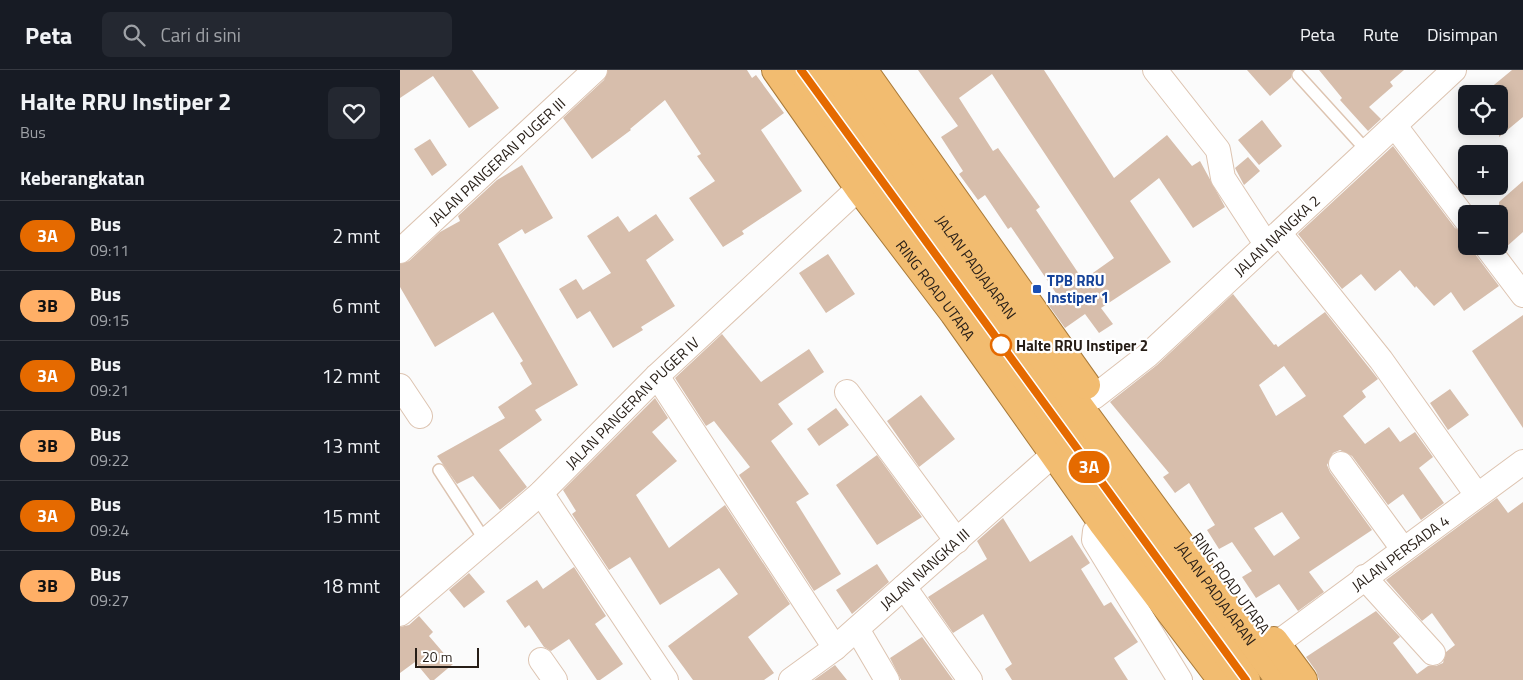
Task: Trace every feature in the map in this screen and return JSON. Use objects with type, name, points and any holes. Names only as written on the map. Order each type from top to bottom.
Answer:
[{"type":"highway","name":"RING ROAD UTARA","points":[[776,70],[859,188],[962,308],[1054,454],[1102,522],[1222,680]]},
{"type":"highway","name":"JALAN PADJAJARAN","points":[[801,70],[962,308],[1246,680]]},
{"type":"highway","name":"JALAN PADJAJARAN","points":[[832,70],[1269,668]]},
{"type":"highway","name":"RING ROAD UTARA","points":[[863,70],[1094,396],[1269,668],[1303,680]]},
{"type":"highway","points":[[1217,642],[1239,625]]},
{"type":"street","name":"JALAN PANGERAN PUGER III","points":[[400,251],[595,70]]},
{"type":"street","points":[[1155,70],[1169,91],[1218,150],[1223,178],[1273,239],[1381,360],[1477,495]]},
{"type":"street","name":"JALAN NANGKA 2","points":[[1094,396],[1148,356],[1454,70]]},
{"type":"street","points":[[1395,126],[1458,209]]},
{"type":"street","name":"JALAN PANGERAN PUGER IV","points":[[400,614],[541,493],[657,376],[859,188]]},
{"type":"street","points":[[1493,255],[1523,294]]},
{"type":"street","points":[[657,376],[835,648]]},
{"type":"street","points":[[400,386],[420,416]]},
{"type":"street","points":[[846,392],[957,541]]},
{"type":"street","name":"JALAN NANGKA III","points":[[791,680],[835,648],[1054,454]]},
{"type":"street","name":"JALAN PERSADA 4","points":[[1269,668],[1364,577],[1523,462]]},
{"type":"street","points":[[1341,464],[1403,550]]},
{"type":"street","points":[[541,493],[666,680]]},
{"type":"street","points":[[1102,522],[1095,531],[1094,540],[1180,680]]},
{"type":"street","points":[[1364,577],[1432,653]]},
{"type":"street","points":[[904,587],[970,680]]},
{"type":"street","points":[[857,629],[887,680]]},
{"type":"street","points":[[541,660],[555,680]]},
{"type":"lane","points":[[1298,75],[1368,152]]},
{"type":"lane","points":[[439,470],[486,542]]},
{"type":"building","points":[[400,70],[472,70],[499,108],[469,128],[433,76],[400,98]]},
{"type":"building","points":[[608,70],[747,70],[752,78],[756,75],[784,113],[761,130],[802,191],[742,231],[744,234],[723,247],[689,198],[715,181],[697,156],[701,154],[665,100],[631,130],[592,159],[563,118],[604,80]]},
{"type":"building","points":[[918,70],[1044,70],[1114,178],[1167,135],[1192,166],[1200,161],[1225,207],[1193,228],[1159,178],[1130,201],[1171,262],[1101,308],[1113,324],[1099,333],[1085,314],[1065,328],[1047,303],[1058,296],[1011,227],[1008,229],[985,195],[978,200],[959,174],[963,171],[941,137],[958,126]],"holes":[[[992,74],[1114,258],[1083,280],[1036,210],[1040,207],[998,148],[993,151],[959,98]]]},
{"type":"building","points":[[1247,70],[1293,70],[1291,78],[1270,96]]},
{"type":"building","points":[[1319,70],[1404,70],[1390,82],[1393,86],[1369,107],[1381,119],[1368,131],[1340,100],[1342,98]]},
{"type":"building","points":[[1512,70],[1523,70],[1523,117],[1508,130],[1508,85],[1494,85]]},
{"type":"building","points":[[1262,120],[1282,146],[1259,165],[1238,140]]},
{"type":"building","points":[[430,139],[447,165],[432,176],[414,149]]},
{"type":"building","points":[[1393,146],[1458,230],[1458,255],[1476,255],[1499,286],[1464,311],[1451,292],[1434,306],[1400,270],[1375,291],[1361,274],[1342,289],[1298,234]]},
{"type":"building","points":[[1248,157],[1260,171],[1244,185],[1235,168]]},
{"type":"building","points":[[522,165],[553,218],[525,234],[522,229],[498,244],[578,385],[535,410],[542,420],[499,450],[527,487],[500,510],[473,476],[457,484],[437,456],[505,418],[498,407],[532,384],[520,363],[523,361],[493,312],[435,347],[400,287],[400,264],[409,261],[440,232],[460,221],[458,216],[497,180]]},
{"type":"building","points":[[1523,181],[1523,232],[1508,245],[1508,205],[1499,205],[1499,202]]},
{"type":"building","points":[[656,214],[674,240],[646,260],[675,306],[641,327],[643,330],[613,348],[590,311],[577,319],[559,289],[576,279],[583,290],[611,273],[587,236],[618,216],[629,232]]},
{"type":"building","points":[[828,254],[855,294],[826,313],[799,273]]},
{"type":"building","points":[[1233,294],[1274,345],[1276,344],[1278,347],[1325,312],[1378,379],[1362,391],[1366,397],[1343,416],[1365,444],[1389,427],[1400,442],[1415,432],[1433,457],[1419,468],[1444,503],[1421,520],[1403,494],[1388,505],[1352,456],[1340,450],[1333,453],[1327,465],[1330,472],[1372,530],[1309,572],[1324,592],[1298,611],[1279,584],[1256,598],[1242,577],[1252,571],[1232,542],[1219,549],[1207,530],[1215,525],[1189,483],[1175,493],[1163,477],[1169,473],[1110,402],[1157,365]],"holes":[[[1284,366],[1306,396],[1276,416],[1259,385]],[[1282,512],[1300,538],[1274,556],[1254,528]]]},
{"type":"building","points":[[1523,315],[1523,428],[1472,351]]},
{"type":"building","points":[[722,334],[761,382],[809,349],[824,372],[778,404],[793,424],[771,441],[809,494],[796,502],[841,574],[814,591],[739,475],[750,467],[714,421],[706,426],[675,378]]},
{"type":"building","points":[[1450,389],[1469,415],[1448,430],[1430,403]]},
{"type":"building","points":[[921,395],[955,439],[919,467],[887,421]]},
{"type":"building","points":[[655,398],[668,418],[652,432],[677,461],[636,495],[669,548],[725,505],[790,604],[748,637],[774,673],[764,680],[693,680],[668,646],[738,594],[719,568],[660,605],[630,557],[609,570],[572,514],[576,511],[563,490]]},
{"type":"building","points":[[836,408],[849,425],[819,446],[807,429]]},
{"type":"building","points":[[877,455],[922,517],[877,545],[836,485]]},
{"type":"building","points":[[1497,498],[1508,513],[1523,502],[1523,680],[1319,680],[1316,671],[1306,657],[1376,611],[1400,637],[1393,643],[1417,674],[1428,666],[1436,666],[1443,663],[1446,652],[1455,645],[1432,613],[1422,621],[1386,580]]},
{"type":"building","points":[[1003,518],[1030,562],[1072,535],[1090,563],[1081,569],[1104,606],[1111,602],[1138,642],[1114,658],[1128,680],[1012,680],[1005,669],[1012,664],[983,614],[953,633],[928,597],[987,559],[977,541]]},
{"type":"building","points":[[877,564],[889,582],[852,614],[836,590]]},
{"type":"building","points":[[574,567],[606,616],[595,624],[623,664],[600,680],[597,680],[569,639],[551,651],[544,647],[529,625],[525,628],[506,601],[537,580],[543,589]]},
{"type":"building","points":[[469,573],[485,592],[464,608],[449,590]]},
{"type":"building","points":[[419,616],[433,632],[429,636],[453,664],[434,680],[430,680],[415,662],[400,673],[400,627],[409,625]]},
{"type":"building","points":[[922,637],[953,680],[901,680],[890,658]]},
{"type":"building","points":[[835,665],[847,680],[814,680]]},
{"type":"bus line","name":"3A","points":[[801,70],[1246,680]]},
{"type":"place","name":"TPB RRU Instiper 1","points":[[1037,289]]},
{"type":"place","name":"Halte RRU Instiper 2","points":[[1001,345]]}]
